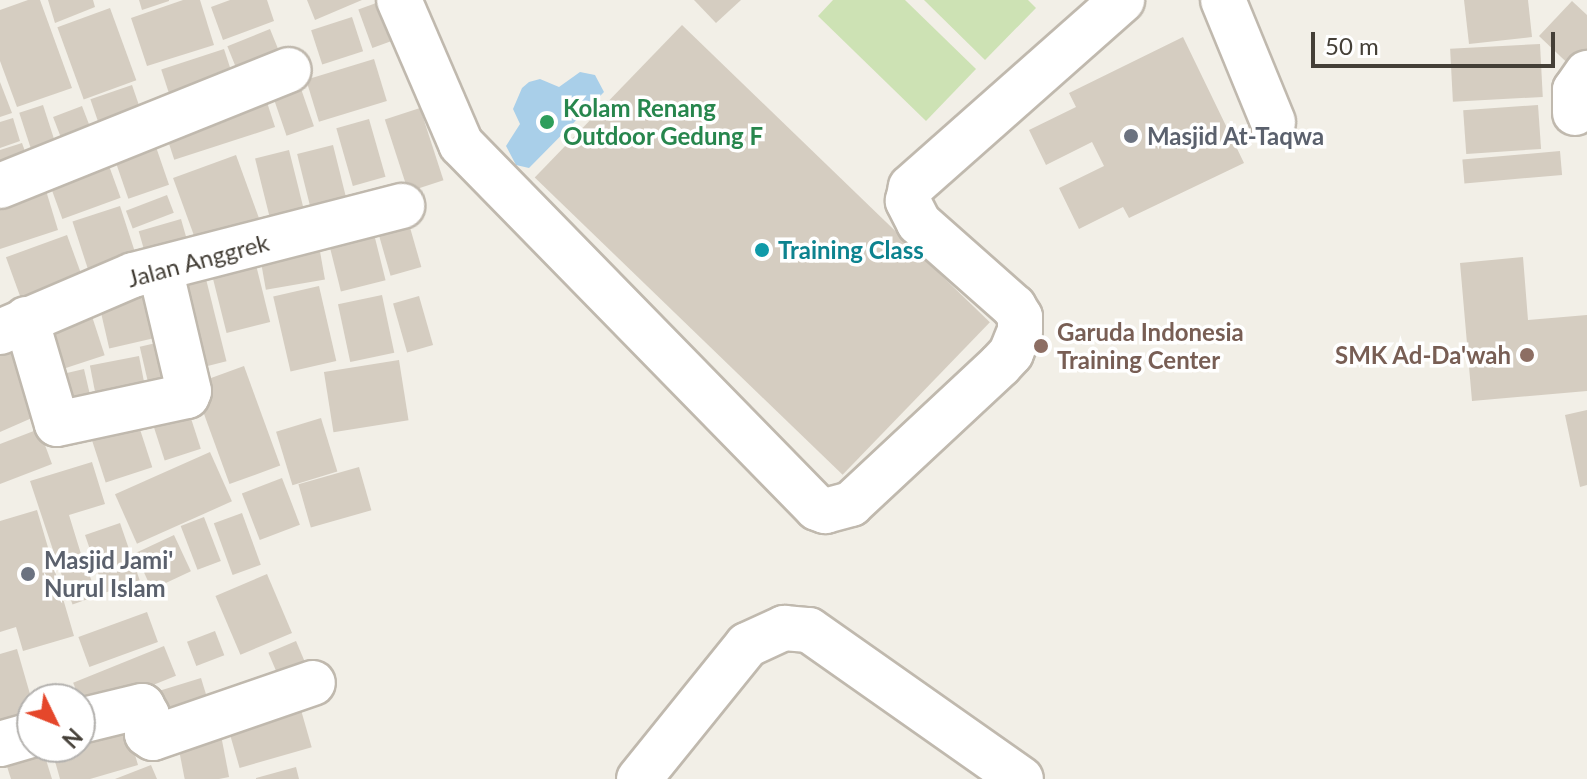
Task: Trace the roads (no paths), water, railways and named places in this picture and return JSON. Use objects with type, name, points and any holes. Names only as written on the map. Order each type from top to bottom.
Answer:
[{"type":"street","points":[[399,0],[461,144],[817,508],[825,511],[851,504],[1000,365],[1011,353],[1020,331],[1020,317],[1014,307],[919,223],[908,201],[911,187],[1122,0]]},
{"type":"street","points":[[1223,0],[1273,122]]},
{"type":"street","points":[[0,186],[289,70]]},
{"type":"street","name":"Jalan Anggrek","points":[[13,326],[160,268],[402,206]]},
{"type":"street","points":[[13,326],[57,424],[187,396],[189,391],[160,268]]},
{"type":"street","points":[[639,779],[747,645],[784,628],[809,630],[1021,779]]},
{"type":"street","points":[[96,717],[142,706],[147,715],[147,734],[153,738],[313,683]]},
{"type":"water","name":"Kolam Renang Outdoor Gedung F","points":[[580,72],[595,75],[604,92],[529,168],[516,165],[506,146],[520,124],[513,109],[522,88],[540,79],[559,87]]},
{"type":"place","name":"Kolam Renang Outdoor Gedung F","points":[[547,122]]},
{"type":"place","name":"Masjid At-Taqwa","points":[[1131,136]]},
{"type":"place","name":"Training Class","points":[[762,250]]},
{"type":"place","name":"Garuda Indonesia Training Center","points":[[1041,346]]},
{"type":"place","name":"SMK Ad-Da'wah","points":[[1527,355]]},
{"type":"place","name":"Masjid Jami' Nurul Islam","points":[[28,574]]}]
